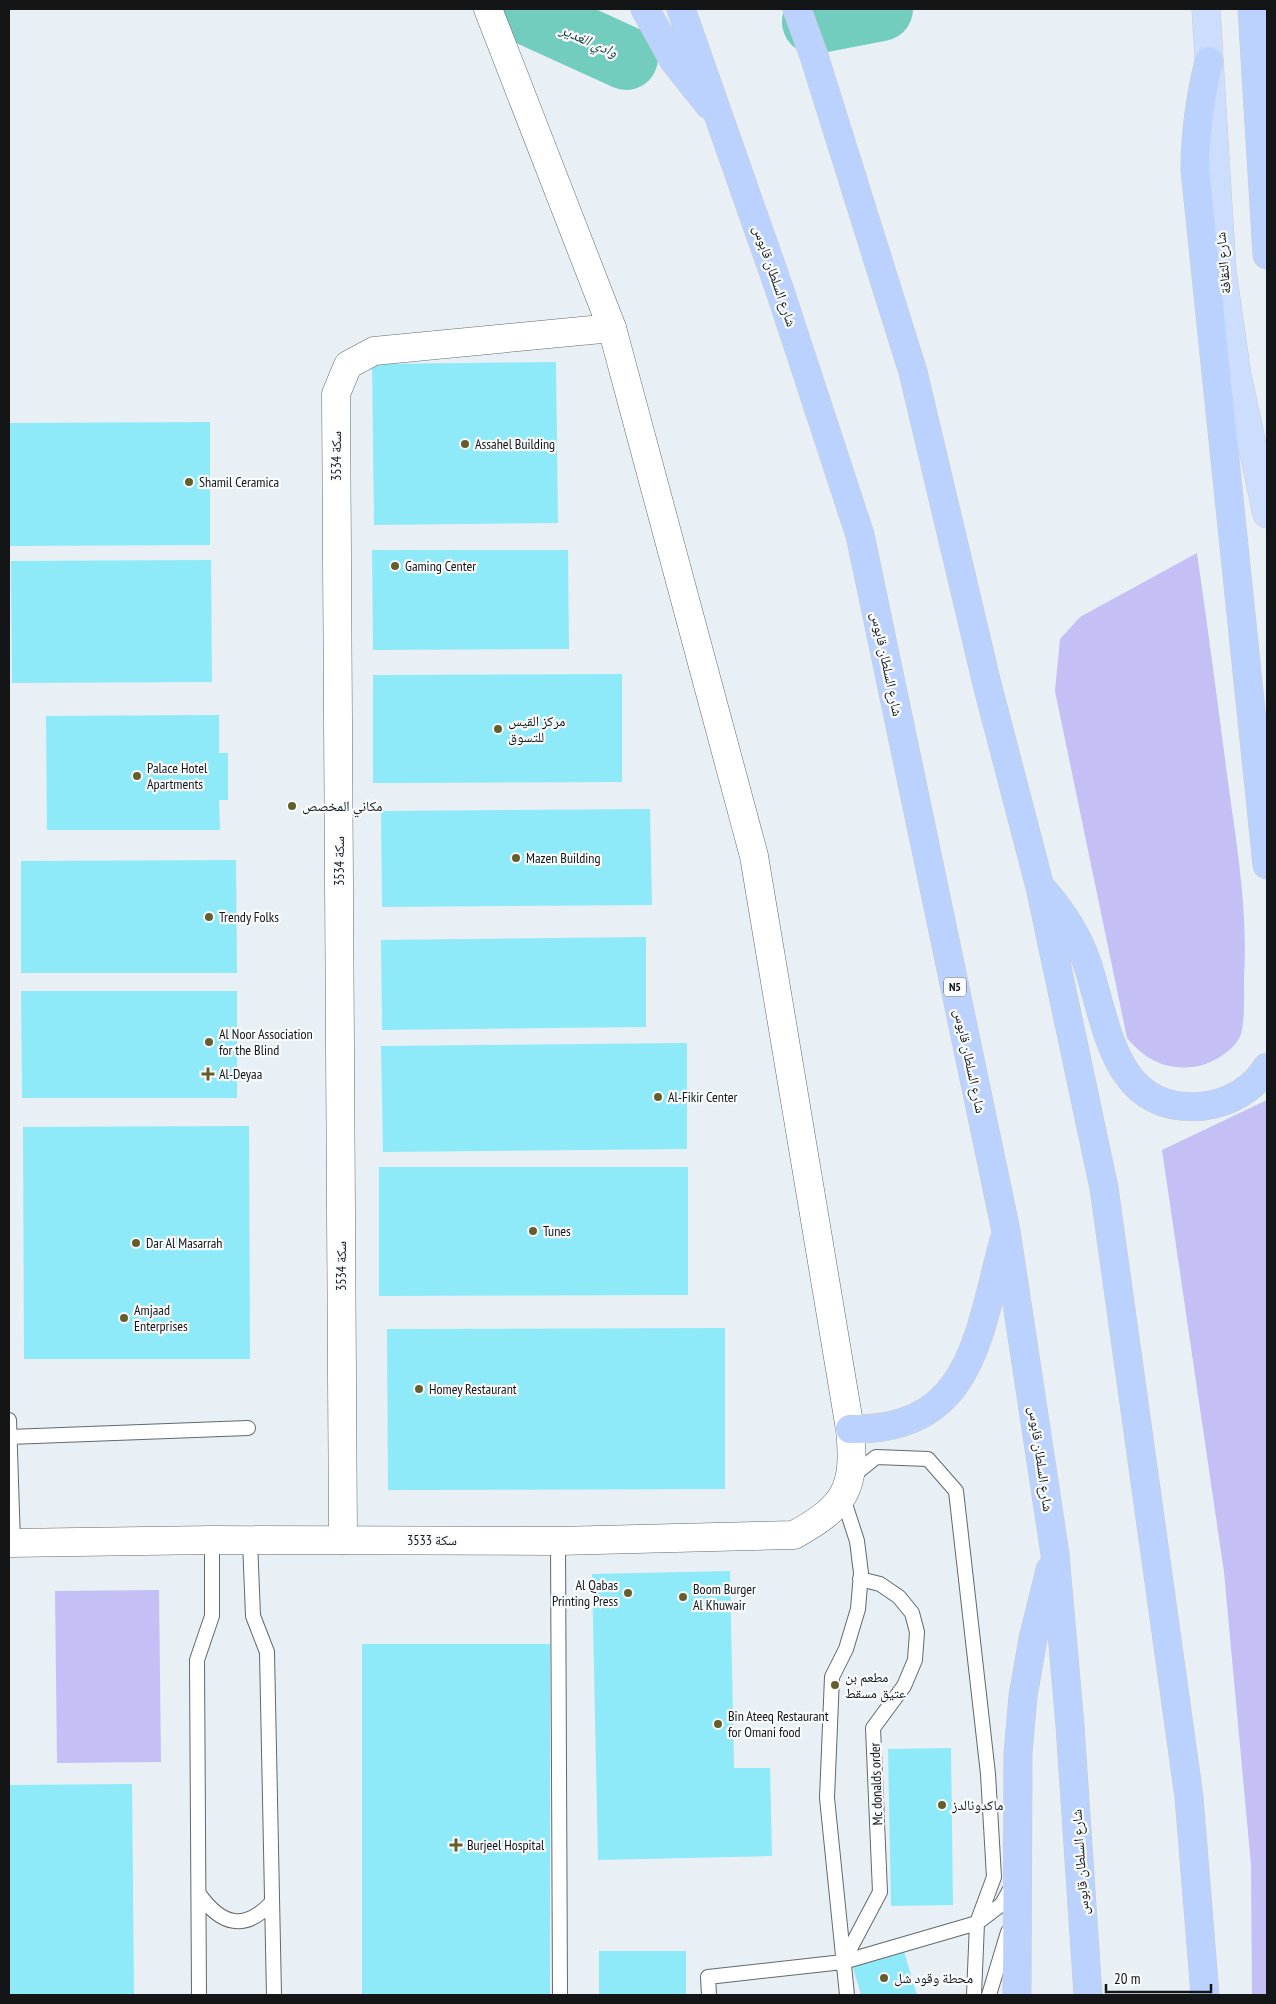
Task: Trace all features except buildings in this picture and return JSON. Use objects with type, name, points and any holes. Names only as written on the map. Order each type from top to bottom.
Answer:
[{"type":"highway","points":[[645,9],[674,61],[696,91],[721,119]]},
{"type":"highway","name":"شارع السلطان قابوس","points":[[681,9],[721,119],[860,535],[1006,1232],[1054,1554],[1070,1726],[1088,1995]]},
{"type":"highway","points":[[797,9],[814,56],[913,372],[987,684],[1040,887],[1104,1188],[1189,1797],[1205,1995]]},
{"type":"highway","points":[[1252,9],[1267,250]]},
{"type":"highway","points":[[1208,61],[1196,129],[1195,170],[1267,865]]},
{"type":"highway","points":[[1040,887],[1059,908],[1074,932],[1086,960],[1110,1043],[1121,1067],[1135,1084],[1153,1096],[1172,1104],[1192,1107],[1213,1105],[1232,1098],[1250,1087],[1267,1067]]},
{"type":"highway","points":[[850,1429],[877,1430],[903,1424],[927,1412],[948,1395],[963,1374],[974,1349],[1006,1232]]},
{"type":"highway","points":[[1017,1995],[1018,1753],[1023,1696],[1035,1631],[1054,1554]]},
{"type":"main road","name":"شارع الثقافة","points":[[1206,9],[1222,271],[1237,375],[1267,514]]},
{"type":"street","points":[[488,9],[612,328],[754,856],[850,1429],[853,1455],[846,1488]]},
{"type":"street","name":"سكة 3534","points":[[343,1540],[336,394],[348,365],[374,350],[612,328]]},
{"type":"street","name":"سكة 3533","points":[[11,1543],[212,1540],[558,1541],[794,1535],[817,1522],[846,1488]]},
{"type":"lane","points":[[9,1420],[11,1543]]},
{"type":"lane","points":[[9,1437],[248,1428]]},
{"type":"lane","points":[[847,1995],[842,1962],[827,1798],[832,1677],[846,1649],[858,1610],[860,1579],[857,1541],[846,1488],[876,1457],[928,1459],[956,1491],[988,1774],[994,1877],[977,1923],[974,1995]]},
{"type":"lane","points":[[199,1995],[197,1660],[212,1616],[212,1540]]},
{"type":"lane","points":[[250,1541],[253,1616],[267,1652],[274,1995]]},
{"type":"lane","points":[[558,1541],[560,1995]]},
{"type":"lane","name":"Mc donalds order","points":[[842,1962],[880,1892],[873,1728],[904,1686],[915,1660],[917,1632],[912,1613],[899,1598],[880,1584],[860,1579]]},
{"type":"lane","points":[[709,1995],[708,1977],[842,1962],[977,1923],[1002,1904],[1017,1882]]},
{"type":"lane","points":[[989,1995],[1007,1934],[1017,1882]]},
{"type":"lane","points":[[199,1894],[209,1909],[225,1919],[236,1921],[249,1921],[261,1914],[272,1902]]},
{"type":"shaded area","points":[[1197,553],[1241,879],[1245,952],[1244,1006],[1241,1034],[1228,1051],[1200,1066],[1173,1067],[1156,1062],[1148,1057],[1127,1038],[1055,691],[1060,639],[1080,617]]},
{"type":"shaded area","points":[[1267,1100],[1267,1995],[1252,1995],[1251,1865],[1224,1572],[1162,1150]]},
{"type":"shaded area","points":[[159,1590],[161,1762],[57,1763],[55,1591]]},
{"type":"waterway","name":"وادي الغدير","points":[[814,22],[881,9]]},
{"type":"waterway","name":"وادي الغدير","points":[[525,12],[626,58]]},
{"type":"place","name":"Assahel Building","points":[[465,444]]},
{"type":"place","name":"Shamil Ceramica","points":[[189,482]]},
{"type":"place","name":"Gaming Center","points":[[395,566]]},
{"type":"place","name":"مركز القيس للتسوق","points":[[498,729]]},
{"type":"place","name":"Palace Hotel Apartments","points":[[137,776]]},
{"type":"place","name":"مكاني المخصص","points":[[292,806]]},
{"type":"place","name":"Mazen Building","points":[[516,858]]},
{"type":"place","name":"Trendy Folks","points":[[209,917]]},
{"type":"place","name":"Al Noor Association for the Blind","points":[[209,1042]]},
{"type":"place","name":"Al-Deyaa","points":[[208,1074]]},
{"type":"place","name":"Al-Fikir Center","points":[[658,1097]]},
{"type":"place","name":"Tunes","points":[[533,1231]]},
{"type":"place","name":"Dar Al Masarrah","points":[[136,1243]]},
{"type":"place","name":"Amjaad Enterprises","points":[[124,1318]]},
{"type":"place","name":"Homey Restaurant","points":[[419,1389]]},
{"type":"place","name":"Al Qabas Printing Press","points":[[628,1593]]},
{"type":"place","name":"Boom Burger Al Khuwair","points":[[683,1597]]},
{"type":"place","name":"مطعم بن عتيق مسقط","points":[[835,1685]]},
{"type":"place","name":"Bin Ateeq Restaurant for Omani food","points":[[718,1724]]},
{"type":"place","name":"ماكدونالدز","points":[[942,1805]]},
{"type":"place","name":"Burjeel Hospital","points":[[456,1845]]},
{"type":"place","name":"محطة وقود شل","points":[[884,1978]]}]
